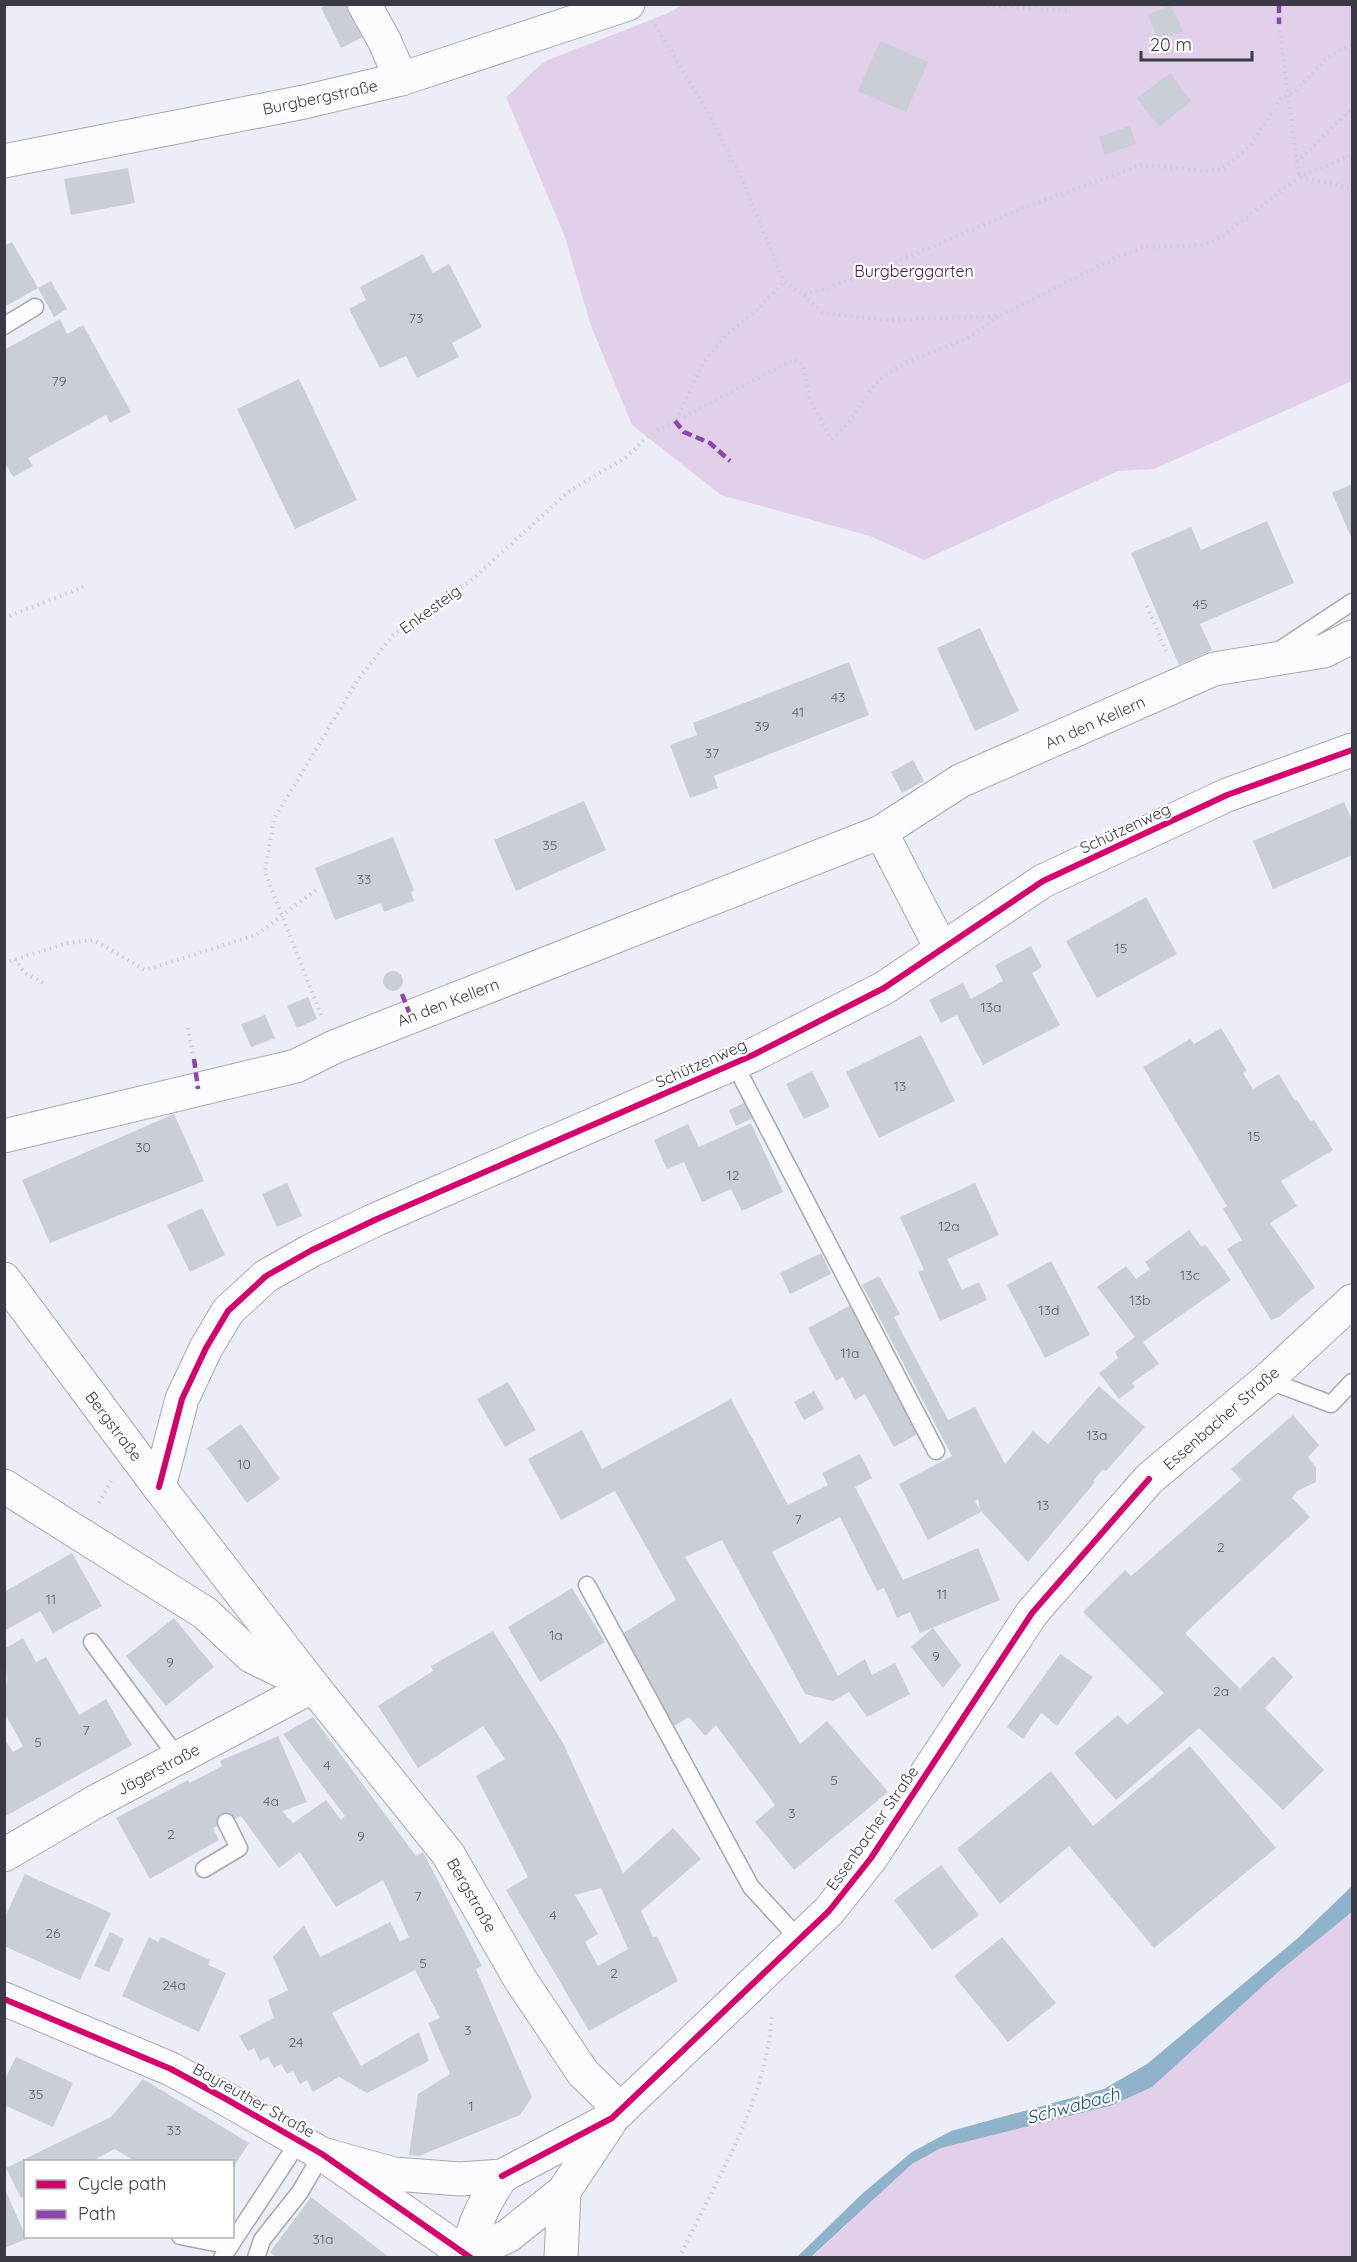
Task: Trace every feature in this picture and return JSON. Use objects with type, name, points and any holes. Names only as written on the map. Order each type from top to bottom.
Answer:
[{"type":"street","points":[[364,4],[384,40],[401,79]]},
{"type":"street","name":"Burgbergstraße","points":[[4,161],[304,102],[401,79],[628,4]]},
{"type":"street","name":"An den Kellern","points":[[4,1136],[296,1066],[334,1047],[881,832],[960,781],[1215,669],[1343,649]]},
{"type":"street","name":"Schützenweg","points":[[159,1487],[182,1399],[206,1348],[228,1311],[266,1276],[312,1250],[377,1219],[734,1063],[884,988],[1043,881],[1227,795],[1353,750]]},
{"type":"street","points":[[881,832],[941,948]]},
{"type":"street","name":"Bergstraße","points":[[4,1279],[159,1487],[448,1854],[520,1979],[577,2063],[616,2114]]},
{"type":"street","name":"Essenbacher Straße","points":[[469,2256],[508,2236],[564,2191],[616,2114],[776,1964],[829,1911],[871,1858],[1032,1613],[1149,1479],[1267,1380],[1353,1301]]},
{"type":"street","name":"Bergstraße","points":[[4,1486],[205,1612],[251,1656],[314,1686]]},
{"type":"street","name":"Jägerstraße","points":[[4,1855],[178,1758],[314,1686]]},
{"type":"street","name":"Bayreuther Straße","points":[[5,2001],[171,2069],[310,2147],[469,2256]]},
{"type":"street","name":"Essenbacher Straße","points":[[502,2176],[616,2114]]},
{"type":"street","name":"Bayreuther Straße","points":[[310,2147],[394,2174],[460,2179],[502,2176]]},
{"type":"street","points":[[469,2256],[471,2233],[482,2206],[502,2176]]},
{"type":"street","points":[[561,2258],[564,2191]]},
{"type":"lane","points":[[4,326],[35,307]]},
{"type":"lane","points":[[1262,661],[1353,602]]},
{"type":"lane","points":[[734,1063],[936,1450]]},
{"type":"lane","points":[[1267,1380],[1331,1404],[1353,1404]]},
{"type":"lane","points":[[1331,1404],[1353,1382]]},
{"type":"lane","points":[[587,1585],[752,1887],[800,1940]]},
{"type":"lane","points":[[92,1642],[178,1758]]},
{"type":"lane","points":[[204,1869],[239,1848],[226,1822]]},
{"type":"lane","points":[[186,2238],[226,2252],[310,2147]]},
{"type":"lane","points":[[256,2258],[262,2240],[300,2192],[310,2147]]},
{"type":"path","points":[[975,5],[1070,11]]},
{"type":"path","points":[[654,24],[709,114],[730,156],[784,281],[804,294],[823,313],[891,320],[999,315],[1116,258],[1144,247],[1202,245],[1221,237],[1299,177],[1353,155]]},
{"type":"path","points":[[1280,24],[1299,177]]},
{"type":"path","points":[[804,294],[863,276],[1028,206],[1141,165],[1209,171],[1223,169],[1251,145],[1282,97],[1288,95],[1330,55],[1353,45]]},
{"type":"path","points":[[1297,163],[1353,108]]},
{"type":"path","points":[[1299,177],[1353,188]]},
{"type":"path","points":[[675,421],[703,363],[725,336],[758,309],[784,281]]},
{"type":"path","points":[[4,618],[83,586]]},
{"type":"path","points":[[1147,606],[1179,685]]},
{"type":"path","points":[[4,963],[68,943],[94,940],[145,970],[256,935],[316,890]]},
{"type":"path","points":[[15,959],[25,973],[44,983]]},
{"type":"path","points":[[188,1028],[194,1059]]},
{"type":"path","points":[[82,1536],[129,1446]]},
{"type":"path","points":[[678,2258],[757,2097],[770,2049],[776,1964]]},
{"type":"green space","name":"Burgberggarten","points":[[683,5],[1352,5],[1352,381],[1154,469],[1118,471],[924,560],[870,536],[721,495],[632,425],[591,326],[565,237],[506,97],[548,60],[666,14]]},
{"type":"green space","points":[[1352,1912],[1352,2257],[811,2258],[912,2164],[941,2148],[1110,2106]]},
{"type":"water","name":"Schwabach","points":[[1352,1886],[1352,1912],[1278,1972],[1152,2087],[1110,2106],[941,2148],[912,2164],[811,2257],[797,2257],[863,2193],[912,2152],[951,2131],[1104,2089],[1147,2064],[1298,1938]]},
{"type":"building","points":[[328,4],[349,4],[365,36],[341,48],[321,8]]},
{"type":"building","points":[[1171,5],[1183,31],[1159,41],[1148,15]]},
{"type":"building","points":[[880,41],[928,62],[906,112],[858,91]]},
{"type":"building","points":[[1170,73],[1191,101],[1159,127],[1137,98]]},
{"type":"building","points":[[1130,126],[1136,144],[1105,155],[1099,137]]},
{"type":"building","points":[[128,168],[135,203],[71,215],[64,179]]},
{"type":"building","points":[[12,242],[38,288],[4,307],[4,246]]},
{"type":"building","points":[[423,254],[433,273],[449,264],[482,327],[452,343],[459,357],[417,378],[406,356],[380,368],[349,309],[366,300],[360,287]]},
{"type":"building","points":[[51,281],[67,309],[54,317],[38,288]]},
{"type":"building","points":[[60,319],[67,334],[83,325],[131,412],[110,423],[106,415],[28,458],[33,466],[13,477],[4,461],[4,350]]},
{"type":"building","points":[[299,379],[357,500],[295,529],[237,409]]},
{"type":"building","points":[[1352,484],[1352,539],[1332,493]]},
{"type":"building","points":[[1267,521],[1294,583],[1200,624],[1212,650],[1179,665],[1131,553],[1191,527],[1201,550]]},
{"type":"building","points":[[980,628],[1019,711],[975,731],[937,648]]},
{"type":"building","points":[[849,662],[869,715],[714,776],[718,788],[690,798],[670,745],[697,735],[693,723]]},
{"type":"building","points":[[913,760],[924,781],[902,793],[891,772]]},
{"type":"building","points":[[584,801],[606,850],[516,891],[494,840]]},
{"type":"building","points":[[1344,802],[1352,820],[1352,855],[1273,889],[1253,841]]},
{"type":"building","points":[[393,837],[414,890],[411,892],[414,901],[384,912],[381,903],[335,920],[315,868]]},
{"type":"building","points":[[1146,897],[1177,954],[1097,998],[1066,941]]},
{"type":"building","points":[[1031,946],[1042,967],[1032,973],[1060,1025],[983,1065],[957,1015],[941,1023],[929,1000],[963,983],[971,999],[1003,981],[995,965]]},
{"type":"building","points":[[393,971],[400,974],[403,981],[400,988],[393,991],[386,988],[383,981],[386,974]]},
{"type":"building","points":[[308,997],[317,1019],[297,1028],[287,1006]]},
{"type":"building","points":[[265,1015],[275,1038],[251,1047],[241,1024]]},
{"type":"building","points":[[1221,1028],[1247,1071],[1243,1073],[1253,1089],[1279,1074],[1295,1101],[1297,1100],[1310,1121],[1314,1120],[1333,1150],[1281,1181],[1297,1206],[1270,1223],[1315,1287],[1279,1317],[1271,1320],[1227,1249],[1242,1240],[1223,1209],[1227,1206],[1143,1067],[1190,1039],[1194,1044]]},
{"type":"building","points":[[921,1035],[955,1101],[879,1138],[846,1072]]},
{"type":"building","points":[[812,1071],[830,1107],[804,1119],[786,1084]]},
{"type":"building","points":[[746,1102],[753,1118],[736,1126],[729,1110]]},
{"type":"building","points":[[174,1114],[204,1181],[50,1243],[22,1180]]},
{"type":"building","points":[[751,1123],[783,1192],[742,1211],[731,1189],[702,1202],[684,1162],[667,1169],[654,1140],[688,1124],[699,1147]]},
{"type":"building","points":[[287,1183],[302,1216],[277,1227],[262,1194]]},
{"type":"building","points":[[975,1183],[999,1235],[947,1259],[962,1290],[979,1282],[987,1300],[940,1321],[918,1272],[924,1270],[900,1217]]},
{"type":"building","points":[[202,1208],[225,1255],[190,1272],[167,1225]]},
{"type":"building","points":[[1189,1230],[1202,1247],[1205,1244],[1231,1280],[1143,1342],[1159,1364],[1132,1383],[1135,1387],[1119,1399],[1099,1373],[1118,1358],[1115,1352],[1135,1337],[1097,1287],[1126,1266],[1136,1279],[1150,1269],[1145,1262]]},
{"type":"building","points":[[821,1253],[831,1274],[790,1294],[780,1273]]},
{"type":"building","points":[[1051,1261],[1090,1335],[1045,1358],[1007,1285]]},
{"type":"building","points":[[879,1276],[900,1314],[894,1317],[948,1420],[975,1407],[1005,1464],[1033,1431],[1048,1444],[1099,1386],[1145,1427],[1106,1471],[1103,1469],[1093,1481],[1095,1482],[1028,1562],[980,1510],[978,1499],[975,1501],[981,1512],[928,1540],[899,1484],[952,1456],[862,1285]]},
{"type":"building","points":[[853,1304],[919,1433],[894,1447],[865,1394],[855,1400],[843,1377],[836,1381],[808,1328]]},
{"type":"building","points":[[508,1382],[536,1430],[505,1447],[477,1399]]},
{"type":"building","points":[[814,1391],[824,1409],[804,1420],[794,1402]]},
{"type":"building","points":[[731,1399],[788,1505],[828,1485],[822,1473],[860,1454],[872,1478],[855,1487],[903,1580],[978,1548],[1000,1600],[920,1633],[910,1612],[897,1618],[884,1588],[877,1591],[840,1517],[772,1552],[838,1676],[865,1659],[872,1675],[895,1663],[910,1694],[867,1717],[849,1692],[833,1701],[805,1694],[722,1540],[685,1557],[800,1744],[827,1721],[888,1792],[794,1870],[755,1822],[775,1805],[716,1725],[705,1736],[689,1717],[674,1726],[622,1634],[676,1600],[615,1491],[561,1520],[528,1459],[582,1430],[602,1469]]},
{"type":"building","points":[[1293,1415],[1319,1445],[1308,1457],[1316,1468],[1316,1482],[1297,1491],[1292,1498],[1310,1517],[1185,1633],[1240,1689],[1273,1656],[1293,1677],[1265,1708],[1324,1770],[1283,1810],[1199,1728],[1116,1800],[1074,1753],[1118,1715],[1127,1725],[1164,1693],[1083,1612],[1125,1570],[1131,1576],[1241,1480],[1231,1469]]},
{"type":"building","points":[[241,1424],[280,1479],[247,1503],[207,1448]]},
{"type":"building","points":[[72,1553],[102,1606],[53,1633],[40,1611],[4,1631],[4,1592]]},
{"type":"building","points":[[572,1588],[605,1642],[540,1682],[508,1627]]},
{"type":"building","points":[[174,1618],[214,1667],[166,1706],[126,1656]]},
{"type":"building","points":[[933,1628],[961,1665],[943,1688],[911,1647]]},
{"type":"building","points":[[493,1631],[563,1743],[623,1873],[673,1828],[701,1859],[641,1911],[653,1937],[657,1936],[678,1981],[589,2031],[506,1890],[528,1877],[476,1776],[505,1759],[483,1726],[418,1768],[378,1706],[433,1671],[431,1666]],"holes":[[[601,1888],[628,1949],[598,1966],[585,1942],[598,1934],[575,1895]]]},
{"type":"building","points":[[23,1638],[36,1662],[46,1657],[79,1715],[106,1699],[132,1745],[4,1817],[4,1738],[13,1752],[23,1746],[4,1712],[7,1678],[4,1649]]},
{"type":"building","points":[[1060,1654],[1093,1677],[1057,1726],[1041,1713],[1023,1739],[1007,1727]]},
{"type":"building","points":[[313,1717],[416,1856],[423,1852],[482,1966],[476,1969],[532,2097],[520,2115],[419,2156],[409,2155],[418,2094],[450,2074],[428,2023],[440,2018],[415,1970],[332,2013],[361,2066],[419,2032],[429,2061],[367,2093],[339,2077],[313,2092],[307,2080],[300,2084],[293,2071],[287,2074],[281,2064],[274,2068],[268,2057],[260,2061],[254,2048],[248,2051],[239,2036],[274,2018],[268,2000],[288,1990],[273,1957],[304,1925],[320,1957],[390,1922],[400,1942],[409,1937],[383,1880],[336,1907],[300,1852],[279,1868],[241,1816],[213,1828],[219,1840],[150,1879],[116,1818],[188,1780],[190,1783],[222,1766],[220,1761],[278,1736],[307,1802],[282,1811],[293,1823],[326,1800],[341,1820],[345,1816],[283,1734]]},
{"type":"building","points":[[1190,1746],[1276,1848],[1154,1948],[1069,1846],[1000,1904],[957,1849],[1051,1771],[1093,1826]]},
{"type":"building","points":[[941,1865],[979,1915],[932,1950],[894,1900]]},
{"type":"building","points":[[25,1874],[111,1913],[80,1980],[4,1946],[4,1919]]},
{"type":"building","points":[[110,1932],[124,1939],[109,1972],[94,1966]]},
{"type":"building","points":[[149,1937],[158,1942],[161,1937],[210,1960],[208,1965],[226,1973],[199,2032],[122,1996]]},
{"type":"building","points":[[1002,1937],[1056,2003],[1008,2042],[954,1976]]},
{"type":"building","points":[[16,2057],[73,2083],[53,2127],[4,2105],[4,2081]]},
{"type":"building","points":[[143,2079],[249,2143],[234,2166],[234,2160],[133,2160],[115,2149],[94,2160],[24,2160],[24,2197],[21,2198],[6,2168],[111,2117]]},
{"type":"building","points":[[4,2187],[24,2232],[24,2238],[27,2239],[4,2248]]},
{"type":"building","points":[[311,2197],[390,2258],[277,2258],[270,2252]]},
{"type":"marked path","points":[[1279,4],[1279,24]]},
{"type":"marked path","points":[[675,421],[684,432],[710,443],[730,461]]},
{"type":"marked path","points":[[402,994],[411,1017]]},
{"type":"marked path","points":[[194,1059],[198,1089]]},
{"type":"cycle path","points":[[159,1487],[182,1399],[206,1348],[228,1311],[266,1276],[312,1250],[377,1219],[753,1055],[884,988],[1043,881],[1227,795],[1352,750]]},
{"type":"cycle path","points":[[502,2176],[612,2118],[829,1911],[871,1858],[1032,1613],[1149,1479]]},
{"type":"cycle path","points":[[4,1999],[171,2069],[226,2099],[322,2154],[471,2258]]}]
